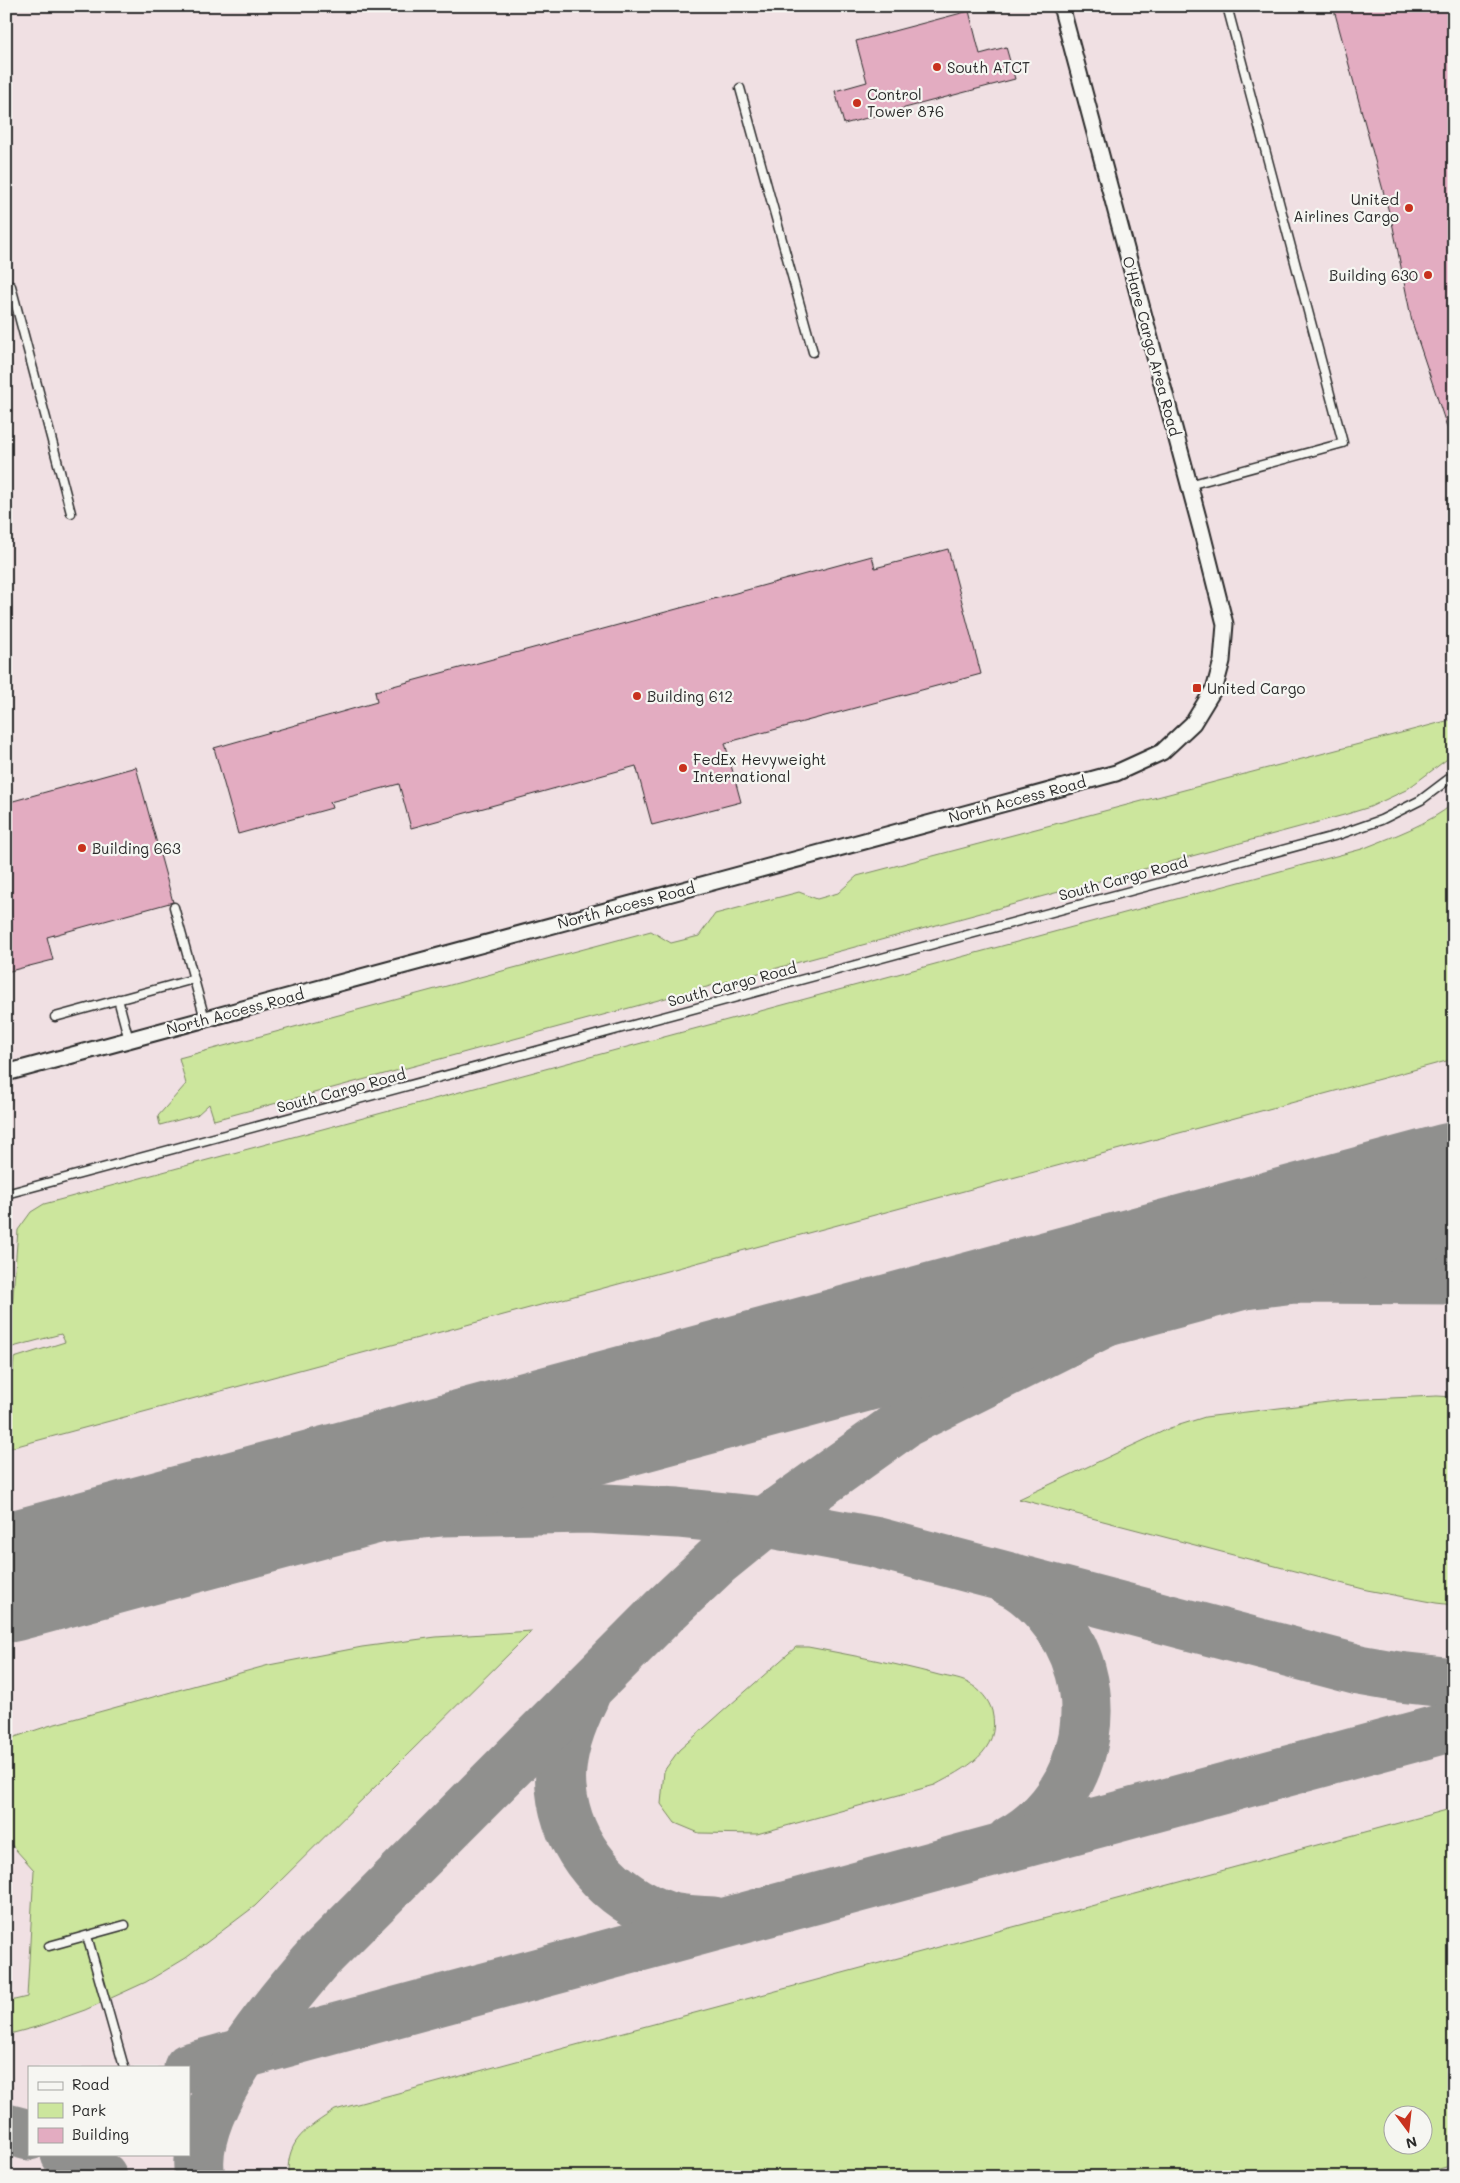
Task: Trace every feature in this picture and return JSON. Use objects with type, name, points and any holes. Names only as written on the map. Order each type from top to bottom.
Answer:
[{"type":"street","name":"O'Hare Cargo Area Road","points":[[1061,6],[1225,624],[1222,661],[1215,687]]},
{"type":"street","name":"North Access Road","points":[[6,1073],[1116,773],[1162,752],[1193,723],[1215,687]]},
{"type":"lane","points":[[1189,485],[1343,443],[1227,6]]},
{"type":"lane","points":[[740,88],[813,352]]},
{"type":"lane","points":[[11,286],[71,513]]},
{"type":"lane","name":"South Cargo Road","points":[[6,1194],[1338,834],[1381,820],[1421,800],[1454,775]]},
{"type":"lane","points":[[174,907],[205,1019]]},
{"type":"lane","points":[[55,1017],[194,979]]},
{"type":"lane","points":[[118,999],[129,1040]]},
{"type":"lane","points":[[49,1946],[125,1925]]},
{"type":"lane","points":[[87,1936],[124,2066]]},
{"type":"shaded area","points":[[6,6],[1454,6],[1454,2177],[6,2177]]},
{"type":"green space","points":[[1454,719],[1454,754],[1406,790],[1370,807],[214,1120],[209,1104],[197,1115],[160,1125],[158,1116],[186,1084],[179,1058],[651,931],[671,943],[699,936],[715,914],[799,892],[817,899],[838,893],[857,876]]},
{"type":"green space","points":[[1454,803],[1454,1059],[6,1449],[6,1373],[13,1372],[14,1358],[65,1342],[61,1334],[9,1348],[18,1230],[31,1212],[44,1204],[1362,849],[1398,835],[1433,818]]},
{"type":"green space","points":[[1454,1397],[1454,1605],[1367,1590],[1019,1499],[1170,1428],[1205,1417],[1345,1400]]},
{"type":"green space","points":[[532,1631],[255,1906],[186,1958],[146,1982],[85,2010],[40,2026],[6,2035],[6,2002],[27,1997],[34,1870],[6,1839],[6,1740],[48,1726],[269,1665],[362,1647],[436,1637]]},
{"type":"green space","points":[[796,1647],[808,1647],[872,1659],[964,1681],[980,1692],[989,1703],[994,1725],[991,1738],[986,1748],[978,1757],[958,1772],[935,1785],[757,1834],[699,1833],[675,1823],[661,1804],[664,1771],[679,1750]]},
{"type":"green space","points":[[1454,1808],[1454,2165],[1409,2177],[289,2177],[289,2162],[295,2143],[316,2123],[335,2110]]},
{"type":"building","name":"Building 630","points":[[1333,6],[1454,6],[1454,439],[1451,439],[1412,322],[1393,227]]},
{"type":"building","name":"South ATCT","points":[[969,11],[980,54],[1006,47],[1015,79],[844,124],[835,91],[867,82],[856,41]]},
{"type":"building","name":"Building 612","points":[[948,549],[981,674],[725,743],[741,802],[652,825],[636,766],[411,828],[399,784],[330,802],[332,808],[238,834],[214,748],[377,702],[375,691],[872,556],[875,568]]},
{"type":"building","name":"Building 663","points":[[136,767],[173,902],[47,937],[53,960],[6,972],[6,803]]},
{"type":"taxiway","points":[[200,2177],[200,2150],[207,2121],[221,2090],[259,2030],[319,1957],[665,1610],[717,1561],[765,1522],[905,1422],[1155,1297],[1288,1243],[1454,1190]]},
{"type":"taxiway","points":[[1227,1286],[1295,1278],[1454,1279]]},
{"type":"taxiway","points":[[840,1352],[1107,1303]]},
{"type":"taxiway","points":[[6,1583],[257,1531],[442,1511],[587,1508],[678,1513],[765,1522],[874,1542],[1359,1670],[1399,1677],[1454,1683]]},
{"type":"taxiway","points":[[1008,1580],[1025,1590],[1040,1603],[1069,1641],[1081,1672],[1086,1704],[1084,1736],[1075,1767],[1060,1796],[1039,1821],[1011,1841]]},
{"type":"taxiway","points":[[584,1696],[566,1740],[561,1764],[561,1788],[565,1810],[572,1831],[582,1851],[610,1884],[647,1909],[667,1917],[713,1922]]},
{"type":"taxiway","points":[[190,2068],[1454,1726]]},
{"type":"taxiway","points":[[6,2129],[28,2135]]},
{"type":"taxiway","points":[[69,2156],[102,2177]]},
{"type":"runway","points":[[6,1578],[1454,1187]]},
{"type":"place","name":"South ATCT","points":[[937,67]]},
{"type":"place","name":"Control Tower 876","points":[[857,103]]},
{"type":"place","name":"United Airlines Cargo","points":[[1409,208]]},
{"type":"place","name":"Building 630","points":[[1428,275]]},
{"type":"place","name":"United Cargo","points":[[1197,688]]},
{"type":"place","name":"Building 612","points":[[637,696]]},
{"type":"place","name":"FedEx Hevyweight International","points":[[683,768]]},
{"type":"place","name":"Building 663","points":[[82,848]]}]
